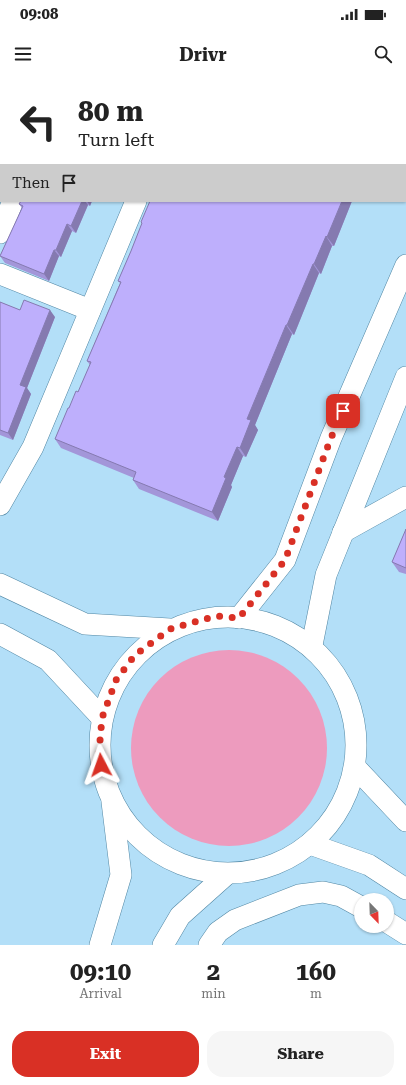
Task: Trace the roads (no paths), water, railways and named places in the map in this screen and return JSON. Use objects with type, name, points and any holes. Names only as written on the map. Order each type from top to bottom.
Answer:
[{"type":"street","points":[[0,233],[13,202]]},
{"type":"street","points":[[0,505],[32,447],[136,202]]},
{"type":"street","points":[[239,618],[285,560],[331,438],[406,265]]},
{"type":"street","points":[[0,274],[90,310]]},
{"type":"street","points":[[312,645],[326,576],[406,376]]},
{"type":"street","points":[[343,532],[406,497]]},
{"type":"street","points":[[0,584],[85,624],[170,629],[216,616],[265,620],[312,645],[328,661],[340,679],[352,704],[358,734],[356,768],[340,809],[310,844],[288,859],[267,868],[227,874],[179,864],[137,837],[111,800]]},
{"type":"street","points":[[100,945],[121,875],[111,800],[103,778],[99,752],[102,718],[116,680],[135,655],[170,629]]},
{"type":"street","points":[[0,634],[48,660],[102,718]]},
{"type":"street","points":[[356,768],[406,821]]},
{"type":"street","points":[[310,844],[369,865],[406,889]]},
{"type":"street","points":[[163,945],[180,916],[227,874]]},
{"type":"street","points":[[209,945],[218,932],[235,920],[299,895],[323,892],[341,896],[354,903]]},
{"type":"street","points":[[394,926],[406,934]]}]
